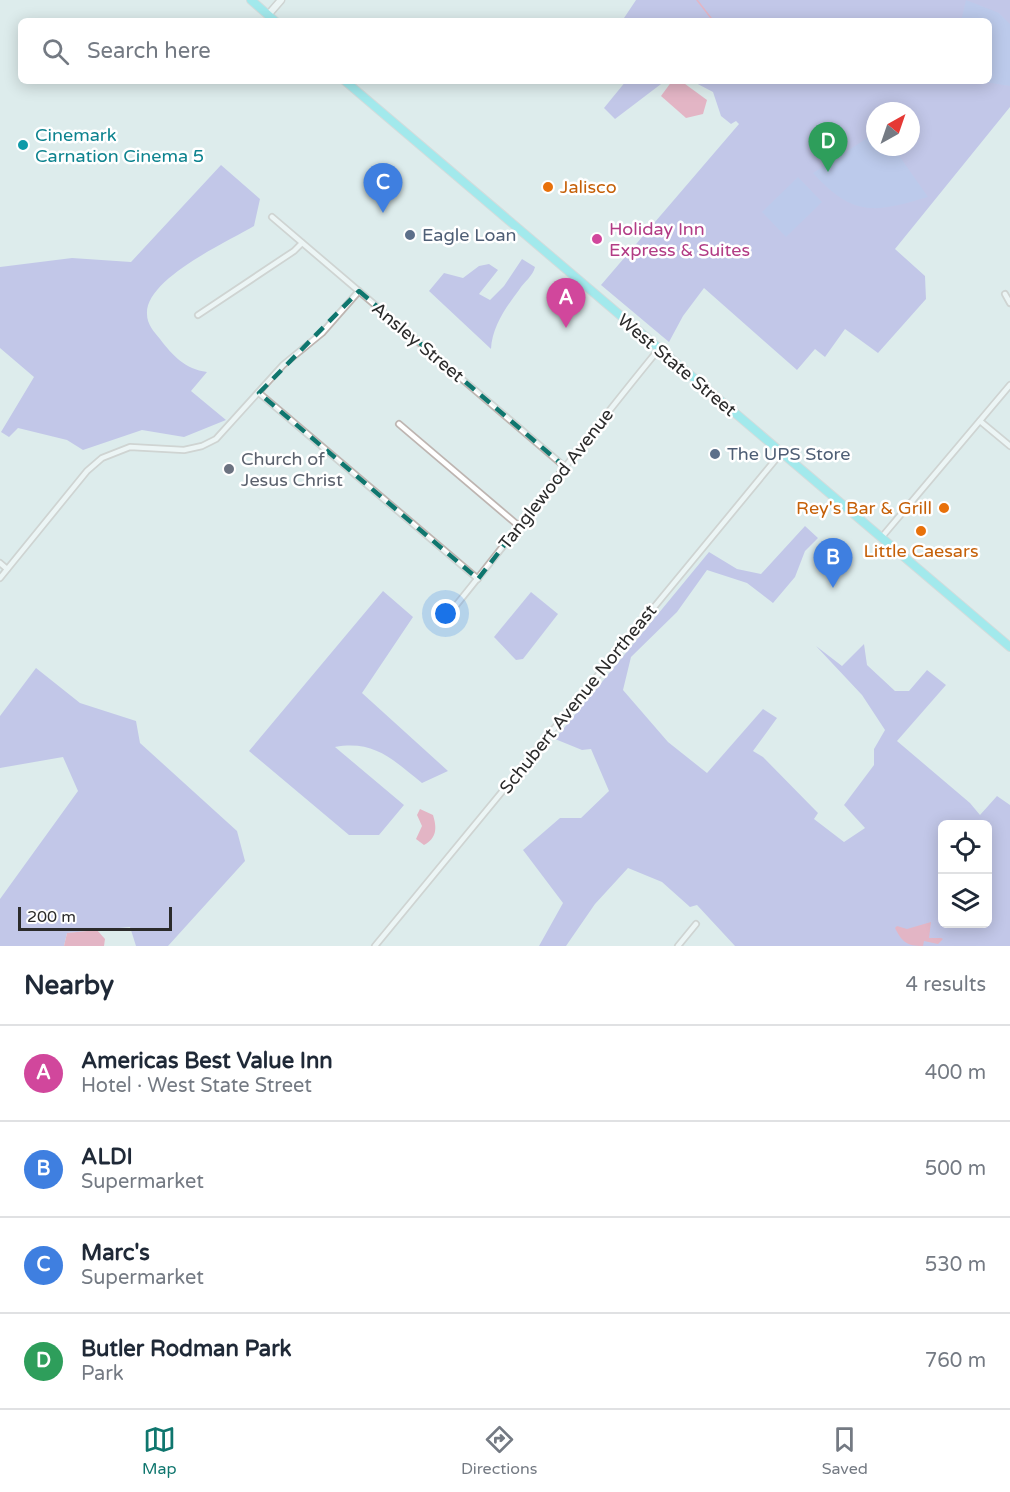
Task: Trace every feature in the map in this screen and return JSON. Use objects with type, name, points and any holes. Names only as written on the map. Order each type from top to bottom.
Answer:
[{"type":"highway","points":[[251,0],[272,18]]},
{"type":"highway","name":"West State Street","points":[[349,84],[1010,647]]},
{"type":"street","points":[[268,15],[281,0]]},
{"type":"street","name":"Ansley Street","points":[[272,217],[565,467]]},
{"type":"street","points":[[198,315],[294,251],[302,243]]},
{"type":"street","points":[[0,578],[87,471],[102,458],[130,447],[184,450],[202,446],[222,434],[289,359],[327,328],[359,291]]},
{"type":"street","points":[[1005,294],[1010,303]]},
{"type":"street","name":"Tanglewood Avenue","points":[[453,609],[659,349]]},
{"type":"street","points":[[881,538],[1010,385]]},
{"type":"street","points":[[259,393],[478,579]]},
{"type":"street","points":[[980,421],[1010,446]]},
{"type":"street","points":[[399,424],[520,527]]},
{"type":"street","name":"Schubert Avenue Northeast","points":[[375,946],[781,453]]},
{"type":"street","points":[[0,563],[7,569]]},
{"type":"street","points":[[678,946],[696,924]]},
{"type":"highlighted area","points":[[359,291],[565,467],[478,579],[259,393]]},
{"type":"shaded area","points":[[636,0],[1010,0],[1010,107],[895,249],[925,276],[926,299],[878,353],[845,329],[825,357],[815,349],[797,370],[704,288],[683,316],[669,342],[601,285],[739,124],[736,121],[731,124],[721,116],[713,92],[698,84],[992,84],[992,18],[624,18]]},
{"type":"shaded area","points":[[966,0],[999,13],[1010,24],[1010,86],[992,83],[992,18],[962,18]]},
{"type":"shaded area","points":[[624,84],[661,84],[615,119],[604,108]]},
{"type":"shaded area","points":[[670,84],[685,84],[707,100],[703,114],[686,118],[661,96]]},
{"type":"shaded area","points":[[866,139],[866,156],[899,156],[928,197],[893,206],[865,208],[840,198],[813,173]]},
{"type":"shaded area","points":[[221,165],[260,199],[254,226],[173,275],[159,288],[150,301],[147,314],[151,328],[175,356],[192,368],[207,372],[191,391],[226,420],[184,437],[142,430],[83,450],[67,440],[18,428],[9,437],[1,432],[34,377],[0,348],[0,267],[72,258],[131,262]]},
{"type":"shaded area","points":[[798,177],[822,202],[786,237],[762,212]]},
{"type":"shaded area","points":[[522,259],[535,267],[534,270],[500,318],[491,349],[429,291],[444,273],[463,278],[479,266],[489,264],[498,270],[479,294],[490,300],[504,286]]},
{"type":"shaded area","points":[[805,526],[818,538],[805,551],[795,577],[773,603],[747,583],[707,570],[677,612],[631,657],[623,690],[668,742],[707,773],[763,709],[777,718],[753,751],[763,757],[818,813],[814,819],[844,842],[865,828],[844,805],[874,765],[874,749],[885,730],[862,695],[816,646],[842,666],[864,644],[867,665],[895,691],[909,691],[927,670],[946,685],[897,741],[970,803],[980,815],[997,796],[1010,805],[1010,946],[735,946],[697,905],[690,907],[662,882],[628,868],[595,904],[566,946],[539,946],[563,903],[523,850],[560,818],[581,818],[609,791],[591,749],[582,750],[555,739],[709,552],[737,569],[761,574]]},
{"type":"shaded area","points":[[383,591],[413,617],[362,693],[448,771],[422,783],[392,760],[372,749],[361,746],[335,747],[404,805],[379,835],[349,835],[249,751]]},
{"type":"shaded area","points":[[531,592],[558,614],[523,659],[516,660],[494,637]]},
{"type":"shaded area","points":[[36,668],[80,703],[136,721],[140,743],[237,831],[245,861],[168,946],[136,946],[130,927],[67,933],[64,946],[0,946],[0,899],[78,791],[63,757],[0,768],[0,716]]},
{"type":"shaded area","points":[[420,809],[433,815],[435,824],[434,836],[424,845],[416,839],[422,826],[417,815]]},
{"type":"shaded area","points":[[931,922],[929,938],[943,939],[938,944],[924,941],[923,946],[909,944],[900,937],[895,928],[897,926],[907,929]]},
{"type":"shaded area","points":[[97,930],[105,939],[104,946],[64,946],[67,933]]},
{"type":"waterway","points":[[697,0],[711,18]]},
{"type":"place","name":"Cinemark Carnation Cinema 5","points":[[23,145]]},
{"type":"place","name":"Butler Rodman Park","points":[[828,172]]},
{"type":"place","name":"Jalisco","points":[[548,187]]},
{"type":"place","name":"Marc's","points":[[383,213]]},
{"type":"place","name":"Eagle Loan","points":[[410,235]]},
{"type":"place","name":"Holiday Inn Express & Suites","points":[[597,239]]},
{"type":"place","name":"Americas Best Value Inn","points":[[566,328]]},
{"type":"place","name":"The UPS Store","points":[[715,454]]},
{"type":"place","name":"Church of Jesus Christ","points":[[229,469]]},
{"type":"place","name":"Rey's Bar & Grill","points":[[944,508]]},
{"type":"place","name":"Little Caesars","points":[[921,531]]},
{"type":"place","name":"ALDI","points":[[833,588]]}]
